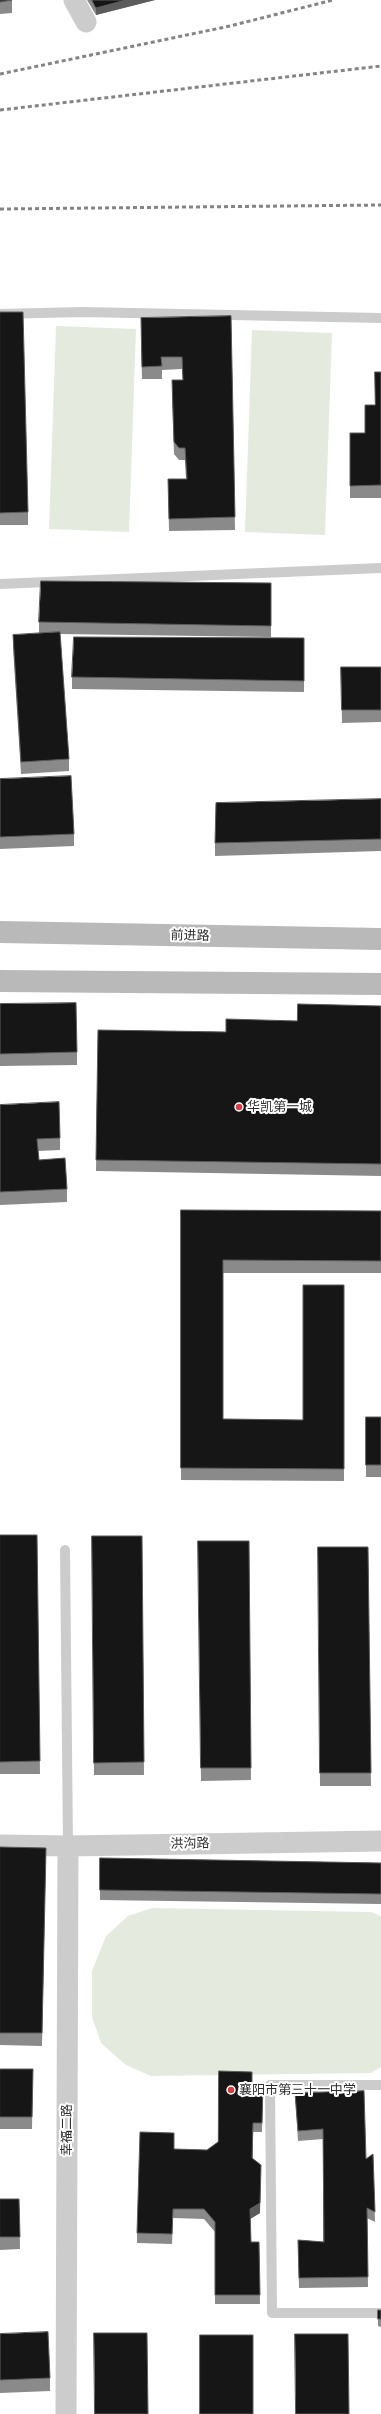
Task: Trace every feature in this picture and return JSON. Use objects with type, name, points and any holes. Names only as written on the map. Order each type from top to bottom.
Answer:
[{"type":"main road","name":"前进路","points":[[0,932],[381,939]]},
{"type":"main road","points":[[0,981],[381,984]]},
{"type":"street","points":[[74,0],[86,22]]},
{"type":"street","name":"洪沟路","points":[[0,1845],[68,1846],[381,1841]]},
{"type":"street","name":"幸福二路","points":[[66,2414],[68,1846]]},
{"type":"lane","points":[[0,314],[82,312],[381,318]]},
{"type":"lane","points":[[0,584],[381,568]]},
{"type":"lane","points":[[65,1550],[68,1846]]},
{"type":"lane","points":[[381,2085],[270,2085],[272,2313],[381,2313]]},
{"type":"shaded area","points":[[56,326],[136,329],[129,532],[49,529]]},
{"type":"shaded area","points":[[252,330],[332,333],[325,535],[245,532]]},
{"type":"shaded area","points":[[152,1908],[371,1912],[381,1916],[381,2067],[371,2073],[151,2076],[126,2065],[101,2043],[92,2017],[92,1971],[106,1936],[128,1916]]},
{"type":"building","points":[[0,0],[12,0],[0,2]]},
{"type":"building","points":[[92,0],[126,0],[96,8]]},
{"type":"building","points":[[0,312],[23,312],[28,512],[0,513]]},
{"type":"building","points":[[231,316],[235,517],[169,519],[168,479],[187,479],[185,448],[179,448],[174,442],[172,380],[183,380],[182,357],[161,357],[162,366],[142,367],[141,318]]},
{"type":"building","points":[[375,372],[381,372],[381,485],[350,486],[350,433],[365,433],[365,405],[375,405]]},
{"type":"building","points":[[41,581],[271,583],[271,626],[39,622]]},
{"type":"building","points":[[60,632],[69,759],[21,762],[13,635]]},
{"type":"building","points":[[74,637],[304,638],[304,681],[72,677]]},
{"type":"building","points":[[341,667],[381,667],[381,710],[342,710]]},
{"type":"building","points":[[71,776],[74,834],[0,837],[0,779]]},
{"type":"building","points":[[381,799],[381,839],[215,843],[216,803]]},
{"type":"building","points":[[76,1003],[77,1052],[0,1054],[0,1004]]},
{"type":"building","name":"华凯第一城","points":[[298,1004],[381,1006],[381,1164],[96,1160],[98,1030],[226,1032],[226,1019],[297,1021]]},
{"type":"building","points":[[59,1102],[60,1138],[37,1139],[39,1160],[65,1158],[67,1189],[0,1192],[0,1105]]},
{"type":"building","points":[[181,1210],[381,1211],[381,1261],[223,1260],[223,1419],[303,1420],[303,1285],[344,1285],[344,1469],[181,1468]]},
{"type":"building","points":[[366,1417],[381,1417],[381,1465],[366,1465]]},
{"type":"building","points":[[0,1535],[37,1535],[40,1761],[0,1762]]},
{"type":"building","points":[[92,1536],[142,1536],[144,1762],[94,1763]]},
{"type":"building","points":[[198,1541],[249,1541],[251,1768],[201,1768]]},
{"type":"building","points":[[318,1547],[368,1547],[371,1773],[320,1773]]},
{"type":"building","points":[[0,1847],[46,1848],[42,2033],[0,2033]]},
{"type":"building","points":[[100,1858],[381,1863],[381,1894],[100,1890]]},
{"type":"building","points":[[0,2069],[33,2069],[32,2117],[0,2117]]},
{"type":"building","points":[[219,2071],[252,2072],[252,2084],[263,2084],[262,2123],[253,2123],[252,2158],[261,2165],[260,2203],[250,2209],[251,2242],[259,2242],[260,2295],[215,2295],[215,2222],[204,2209],[173,2209],[172,2234],[137,2233],[140,2132],[174,2133],[174,2149],[207,2150],[218,2142]]},
{"type":"building","points":[[364,2091],[366,2159],[373,2154],[375,2212],[367,2208],[368,2277],[299,2278],[298,2240],[324,2242],[323,2129],[298,2131],[295,2093]]},
{"type":"building","points":[[0,2199],[19,2199],[20,2237],[0,2237]]},
{"type":"building","points":[[378,2310],[381,2310],[381,2319],[378,2319]]},
{"type":"building","points":[[48,2332],[50,2378],[0,2380],[0,2334]]},
{"type":"building","points":[[94,2333],[147,2333],[148,2414],[95,2414]]},
{"type":"building","points":[[295,2334],[348,2334],[349,2414],[296,2414]]},
{"type":"building","points":[[200,2335],[253,2335],[253,2414],[200,2414]]},
{"type":"railway","points":[[0,74],[230,26],[333,0]]},
{"type":"railway","points":[[0,110],[381,66]]},
{"type":"railway","points":[[0,209],[381,205]]},
{"type":"place","name":"华凯第一城","points":[[239,1107]]},
{"type":"place","name":"襄阳市第三十一中学","points":[[231,2090]]}]
